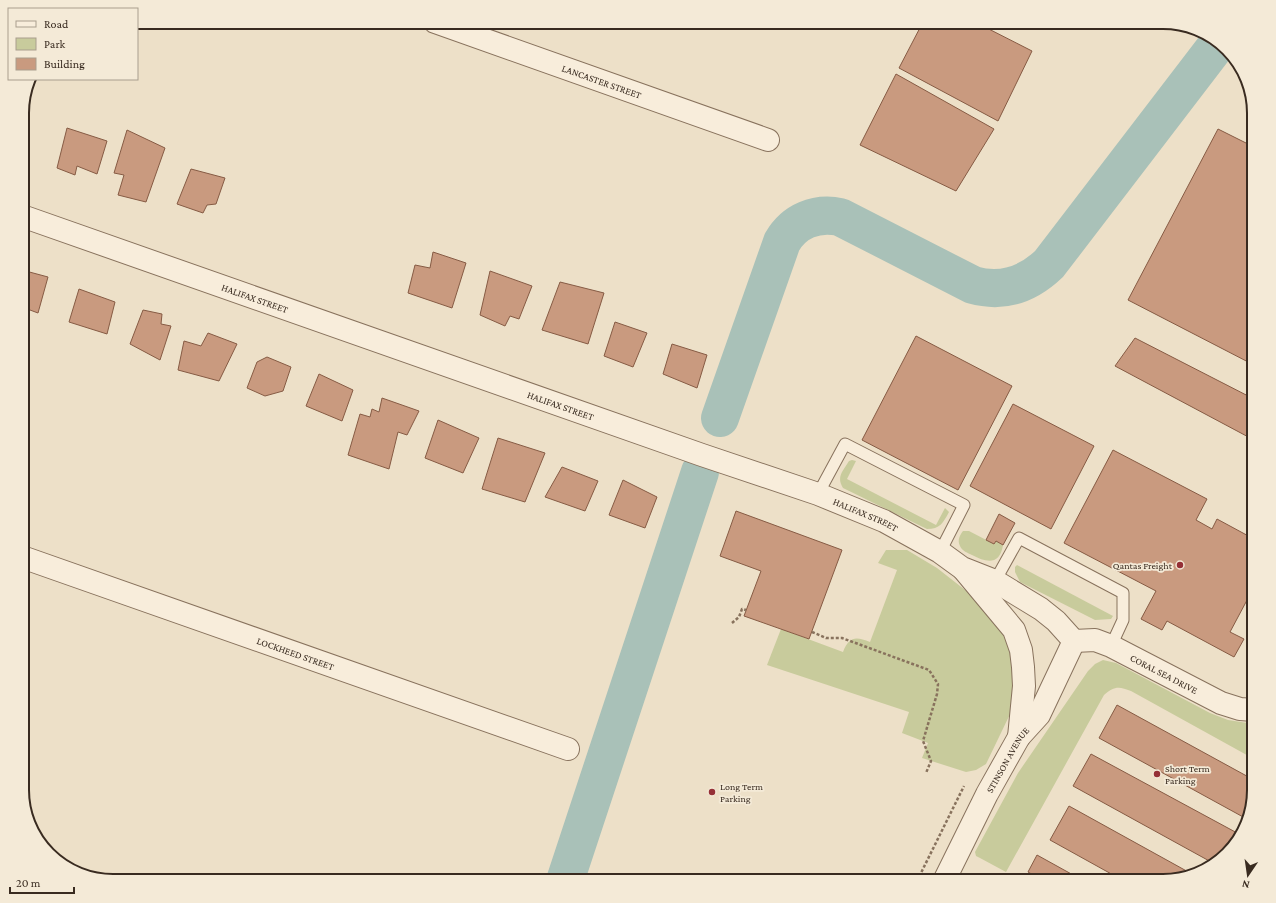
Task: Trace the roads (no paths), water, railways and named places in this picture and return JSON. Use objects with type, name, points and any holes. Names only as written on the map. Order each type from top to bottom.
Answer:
[{"type":"street","name":"LANCASTER STREET","points":[[455,29],[768,140]]},
{"type":"street","name":"HALIFAX STREET","points":[[29,218],[818,494],[884,521],[940,552],[962,568],[996,581],[1041,609],[1056,621],[1074,641]]},
{"type":"street","name":"LOCKHEED STREET","points":[[29,559],[568,749]]},
{"type":"street","points":[[962,568],[1014,630],[1021,650],[1024,686],[1019,737]]},
{"type":"street","name":"CORAL SEA DRIVE","points":[[1074,641],[1095,640],[1111,646],[1220,703],[1247,710]]},
{"type":"street","name":"STINSON AVENUE","points":[[948,874],[1019,737],[1039,715],[1074,641]]},
{"type":"lane","points":[[818,494],[845,444],[964,505],[940,552]]},
{"type":"lane","points":[[996,581],[1019,538],[1123,593],[1123,620],[1111,646]]},
{"type":"waterway","points":[[720,418],[782,242],[799,224],[814,217],[840,217],[973,285],[994,288],[1023,282],[1041,271],[1049,264],[1215,47]]},
{"type":"waterway","points":[[567,874],[700,472]]},
{"type":"place","name":"Qantas Freight","points":[[1180,565]]},
{"type":"place","name":"Short Term Parking","points":[[1157,774]]},
{"type":"place","name":"Long Term Parking","points":[[712,792]]}]
